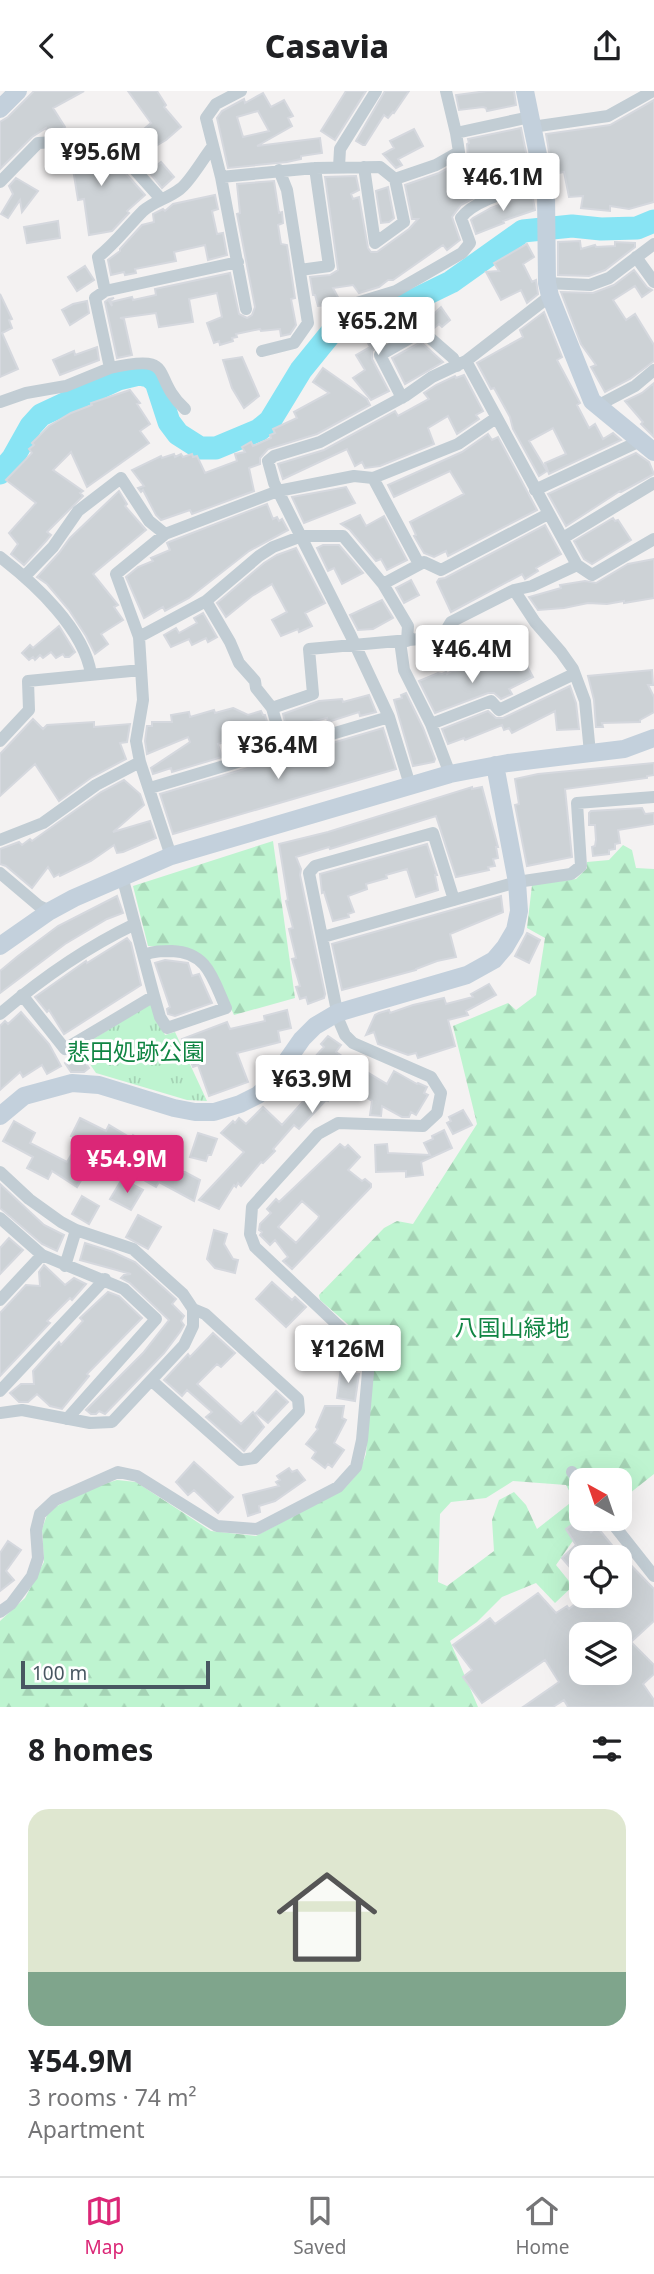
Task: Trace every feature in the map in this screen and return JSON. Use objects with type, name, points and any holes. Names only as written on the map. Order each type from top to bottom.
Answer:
[{"type":"street","points":[[0,110],[18,91]]},
{"type":"street","points":[[241,91],[216,104],[206,118],[221,177],[246,309]]},
{"type":"street","points":[[339,167],[340,149],[376,91]]},
{"type":"street","points":[[395,179],[436,165],[459,152],[446,91]]},
{"type":"street","points":[[525,91],[543,180],[549,290],[589,396],[597,406],[647,447],[535,490]]},
{"type":"street","points":[[456,132],[608,116],[653,91]]},
{"type":"street","points":[[0,182],[38,143],[74,141],[98,134],[109,141],[162,199]]},
{"type":"street","points":[[104,291],[97,257],[113,246],[147,208],[173,195],[184,186],[213,146]]},
{"type":"street","points":[[221,177],[279,170],[339,167],[364,167],[380,167],[395,179],[404,222],[375,243],[364,167]]},
{"type":"street","points":[[299,270],[329,266],[315,168]]},
{"type":"street","points":[[262,351],[294,343],[308,323],[287,190],[279,170]]},
{"type":"street","points":[[347,306],[396,292],[462,253],[470,243],[461,218],[466,212],[477,205],[543,180]]},
{"type":"street","points":[[410,785],[389,717],[269,472],[268,461],[274,456],[320,442],[402,398],[432,377],[462,364],[549,290],[590,285],[609,278],[654,244]]},
{"type":"street","points":[[636,257],[654,282]]},
{"type":"street","points":[[110,368],[95,298],[104,291],[238,262]]},
{"type":"street","points":[[402,398],[380,355],[422,331],[462,364],[496,418],[576,565],[592,575],[654,539]]},
{"type":"street","points":[[0,403],[26,393],[66,386],[110,368],[140,361],[149,362],[163,373],[176,399],[185,409]]},
{"type":"street","points":[[597,406],[635,386],[654,370]]},
{"type":"street","points":[[171,856],[140,762],[136,741],[143,700],[139,638],[116,574],[165,534],[278,491],[354,476],[373,478],[458,444],[496,418]]},
{"type":"street","points":[[24,576],[53,547],[78,511],[121,478],[149,521],[165,534]]},
{"type":"street","points":[[373,478],[419,564]]},
{"type":"street","points":[[563,538],[654,483]]},
{"type":"street","points":[[383,584],[424,562],[441,570],[548,514]]},
{"type":"street","points":[[139,638],[206,601],[273,547],[302,536],[343,536],[383,584],[408,626],[403,641],[404,670],[431,724],[450,774]]},
{"type":"street","points":[[0,557],[24,576],[62,616],[89,659],[91,674]]},
{"type":"street","points":[[272,708],[313,694],[309,649],[442,637],[451,622],[514,590],[532,586],[576,565]]},
{"type":"street","points":[[514,590],[535,622],[573,669],[585,701],[590,753]]},
{"type":"street","points":[[206,601],[239,663],[255,681],[256,688],[272,708],[284,749]]},
{"type":"street","points":[[0,741],[29,710],[28,681],[141,670]]},
{"type":"street","points":[[431,724],[491,701],[499,710],[573,674]]},
{"type":"street","points":[[150,788],[389,717]]},
{"type":"street","points":[[0,946],[50,911],[171,856],[450,774],[495,765],[624,749],[654,738]]},
{"type":"street","points":[[0,840],[43,823],[96,785],[140,762]]},
{"type":"street","points":[[0,1116],[24,1096],[72,1083],[99,1085],[195,1112],[214,1112],[240,1104],[258,1095],[272,1082],[302,1039],[315,1026],[337,1013],[467,975],[494,960],[515,930],[519,911],[517,882],[495,765]]},
{"type":"street","points":[[323,937],[517,882],[571,874],[581,866],[577,803],[654,797]]},
{"type":"street","points":[[0,1612],[11,1604],[33,1576],[38,1558],[36,1530],[40,1514],[55,1500],[118,1472],[136,1476],[217,1526],[257,1529],[338,1487],[356,1467],[362,1440],[369,1361],[364,1350],[255,1247],[250,1234],[252,1207],[318,1134],[338,1123],[423,1126],[438,1113],[441,1093],[431,1077],[353,1043],[345,1035],[337,1013],[309,873],[315,866],[433,833],[454,900]]},
{"type":"street","points":[[0,873],[39,906],[50,911]]},
{"type":"street","points":[[122,876],[160,1017],[167,1028],[226,1008],[205,965],[193,955],[179,951],[154,951],[144,955]]},
{"type":"street","points":[[0,1014],[65,962],[135,924]]},
{"type":"street","points":[[22,995],[65,1049],[154,996]]},
{"type":"street","points":[[0,1171],[29,1199],[61,1222],[76,1230],[133,1249],[183,1294],[194,1309],[205,1314],[298,1399],[299,1411],[254,1458],[241,1460],[152,1381]]},
{"type":"street","points":[[0,1218],[42,1255],[124,1289],[156,1319],[67,1419]]},
{"type":"street","points":[[65,1266],[76,1230]]},
{"type":"street","points":[[0,1300],[42,1255]]},
{"type":"street","points":[[0,1391],[105,1279]]},
{"type":"street","points":[[0,1413],[22,1410],[90,1423],[112,1422],[184,1345],[193,1326],[194,1309]]},
{"type":"street","points":[[618,1531],[654,1576]]},
{"type":"green space","points":[[273,841],[295,998],[234,1015],[209,962],[191,949],[148,946],[133,886]]},
{"type":"green space","name":"八国山緑地","points":[[623,845],[632,850],[636,868],[654,869],[654,1474],[632,1491],[632,1468],[569,1468],[569,1491],[566,1485],[513,1481],[486,1498],[451,1502],[440,1514],[438,1582],[447,1586],[494,1551],[492,1520],[499,1500],[514,1492],[526,1505],[537,1529],[569,1504],[569,1531],[584,1531],[569,1545],[556,1565],[569,1581],[569,1590],[555,1603],[536,1583],[502,1597],[477,1622],[450,1641],[478,1707],[0,1707],[0,1621],[25,1598],[44,1562],[42,1529],[47,1515],[57,1506],[94,1487],[117,1480],[136,1482],[211,1531],[256,1536],[341,1491],[350,1483],[366,1454],[374,1356],[359,1334],[320,1300],[319,1295],[384,1228],[397,1221],[413,1224],[477,1124],[453,1026],[508,1003],[516,1010],[536,995],[545,938],[527,928],[532,885],[576,879],[587,868],[587,862],[609,860]]},
{"type":"green space","name":"悲田処跡公園","points":[[151,1003],[165,1035],[175,1032],[207,1101],[187,1100],[96,1073],[79,1048]]},
{"type":"building","points":[[34,91],[84,91],[53,108],[65,127],[62,129],[65,132],[49,134],[46,128],[32,137],[0,169],[0,122]]},
{"type":"building","points":[[128,91],[157,91],[166,105],[164,107],[181,127],[166,140],[139,156],[134,148],[153,137],[145,128],[151,123]]},
{"type":"building","points":[[346,91],[366,91],[335,140],[321,131]]},
{"type":"building","points":[[385,91],[409,91],[394,113],[388,118],[384,115],[363,145],[356,141]]},
{"type":"building","points":[[514,91],[516,105],[487,111],[483,107],[459,110],[456,95]]},
{"type":"building","points":[[263,93],[271,107],[284,100],[293,116],[288,118],[292,126],[257,146],[320,138],[322,153],[301,156],[301,159],[287,162],[228,168],[217,118],[222,111],[244,99],[245,103]],"holes":[[[258,111],[269,131],[243,137],[237,117]]]},
{"type":"building","points":[[654,100],[654,202],[629,209],[610,206],[610,211],[581,208],[583,196],[569,197],[564,172],[553,174],[546,134],[610,125]]},
{"type":"building","points":[[521,128],[529,167],[489,180],[492,188],[461,205],[452,217],[460,240],[447,250],[443,245],[379,287],[359,293],[353,285],[333,288],[340,301],[338,304],[318,306],[310,277],[330,275],[338,270],[325,177],[356,176],[359,190],[351,194],[353,199],[359,197],[368,248],[371,252],[377,252],[409,229],[418,219],[412,219],[405,185],[439,173],[468,158],[468,139]]},
{"type":"building","points":[[414,129],[423,146],[398,159],[402,165],[396,168],[383,154],[394,148],[390,141]]},
{"type":"building","points":[[93,146],[95,161],[106,151],[145,195],[127,211],[129,213],[112,231],[89,235],[84,199],[78,200],[73,169],[59,171],[56,155]]},
{"type":"building","points":[[161,162],[174,177],[162,188],[149,172]]},
{"type":"building","points":[[16,178],[38,191],[22,212],[20,200],[8,218],[1,214],[13,194],[9,186]]},
{"type":"building","points":[[274,181],[279,213],[282,212],[283,223],[278,225],[281,244],[287,245],[295,298],[291,299],[296,325],[290,334],[281,336],[280,329],[260,329],[236,334],[237,337],[232,338],[233,341],[220,345],[219,341],[214,343],[207,323],[222,317],[217,293],[189,299],[193,322],[159,327],[156,313],[120,318],[124,319],[132,355],[117,358],[105,302],[109,299],[114,298],[109,301],[112,306],[111,302],[156,295],[155,289],[230,273],[239,314],[247,318],[252,315],[255,307],[237,214],[240,213],[237,184]]},
{"type":"building","points":[[388,187],[394,218],[381,223],[376,191]]},
{"type":"building","points":[[532,193],[535,210],[476,234],[471,220],[473,218],[491,208]]},
{"type":"building","points":[[215,195],[218,209],[212,211],[217,234],[223,233],[227,255],[208,260],[205,245],[174,252],[176,261],[135,269],[136,273],[111,275],[108,260],[120,251],[142,225],[154,222],[153,214],[163,209],[165,211],[173,204]]},
{"type":"building","points":[[58,221],[60,238],[27,243],[24,227]]},
{"type":"building","points":[[580,241],[581,249],[595,245],[615,246],[615,242],[635,243],[635,247],[605,270],[589,276],[558,275],[558,242]]},
{"type":"building","points":[[527,244],[534,257],[523,264],[532,282],[536,280],[538,294],[527,303],[521,290],[501,300],[486,272],[499,271],[494,263]]},
{"type":"building","points":[[85,266],[94,280],[77,291],[68,277]]},
{"type":"building","points":[[634,270],[652,290],[642,297],[635,286],[613,300],[626,320],[635,314],[654,345],[654,361],[630,379],[605,392],[591,367],[596,365],[581,344],[561,292],[593,293],[614,285]]},
{"type":"building","points":[[0,294],[12,319],[9,320],[12,328],[2,333],[18,369],[0,377]]},
{"type":"building","points":[[87,301],[89,313],[70,325],[62,310]]},
{"type":"building","points":[[441,307],[450,320],[442,327],[439,324],[433,329],[424,323]]},
{"type":"building","points":[[544,312],[562,357],[557,360],[580,403],[577,405],[589,428],[595,424],[603,439],[613,433],[621,440],[549,474],[545,463],[566,454],[553,428],[529,441],[547,471],[539,476],[513,429],[510,417],[477,363],[523,337],[520,330]]},
{"type":"building","points":[[408,315],[414,326],[372,351],[372,359],[389,391],[371,400],[353,378],[365,370],[356,355],[370,347],[364,335]]},
{"type":"building","points":[[421,342],[443,362],[405,384],[392,358]]},
{"type":"building","points":[[97,347],[99,360],[60,375],[53,360],[74,351],[75,355]]},
{"type":"building","points":[[242,357],[259,396],[244,408],[232,388],[223,360]]},
{"type":"building","points":[[323,368],[367,399],[370,405],[317,434],[268,449],[260,458],[260,464],[249,468],[254,491],[192,514],[190,510],[161,520],[156,515],[143,490],[141,492],[138,488],[144,486],[132,470],[161,456],[162,458],[174,454],[175,457],[181,454],[183,457],[192,454],[193,457],[197,456],[205,473],[237,461],[235,454],[245,452],[242,447],[251,442],[253,446],[271,438],[270,435],[275,433],[273,429],[297,418],[294,412],[329,393],[313,382]]},
{"type":"building","points":[[464,375],[483,411],[476,415],[479,419],[457,434],[448,416],[428,428],[434,444],[380,466],[365,468],[362,462],[355,466],[347,449],[283,479],[278,464],[324,450],[395,411],[398,416],[429,399],[424,393],[436,385]]},
{"type":"building","points":[[654,383],[654,437],[625,401],[642,393]]},
{"type":"building","points":[[130,390],[150,424],[140,431],[149,443],[87,487],[71,452],[53,470],[83,491],[80,493],[83,496],[47,532],[51,535],[24,565],[11,554],[18,544],[9,533],[36,503],[6,480],[32,453],[29,449],[34,445],[32,443],[49,426],[92,405],[91,403]]},
{"type":"building","points":[[488,434],[492,440],[498,437],[537,510],[448,556],[446,551],[434,557],[424,553],[414,536],[416,535],[410,522],[464,494],[450,471],[394,497],[388,485],[462,452]]},
{"type":"building","points":[[636,453],[649,462],[654,474],[620,491],[566,526],[548,494]]},
{"type":"building","points":[[346,487],[355,503],[304,523],[292,497]]},
{"type":"building","points":[[119,491],[127,504],[125,506],[146,530],[93,574],[118,605],[114,607],[123,620],[101,634],[108,644],[95,654],[69,610],[47,584],[37,577],[70,538]]},
{"type":"building","points":[[267,504],[273,519],[282,519],[288,530],[249,551],[189,598],[165,611],[163,607],[144,618],[126,577],[138,567],[153,561],[151,558],[170,550],[167,543]]},
{"type":"building","points":[[360,515],[366,526],[384,516],[407,560],[387,570],[381,559],[376,561],[350,530],[341,524]]},
{"type":"building","points":[[613,518],[618,520],[631,540],[592,564],[584,559],[574,541]]},
{"type":"building","points":[[545,525],[561,554],[536,568],[538,571],[525,579],[522,574],[451,612],[437,582],[439,579]]},
{"type":"building","points":[[323,545],[339,545],[363,573],[342,584],[334,568],[328,571],[317,548]]},
{"type":"building","points":[[296,548],[325,603],[305,613],[312,626],[281,636],[272,620],[287,612],[272,584],[226,617],[217,603],[264,563]]},
{"type":"building","points":[[654,559],[654,598],[538,610],[529,597],[561,588],[560,585],[585,581],[596,583],[628,564]]},
{"type":"building","points":[[411,580],[419,595],[404,603],[396,588]]},
{"type":"building","points":[[382,600],[393,618],[373,629],[358,630],[350,615]]},
{"type":"building","points":[[203,613],[217,637],[208,642],[206,638],[192,645],[189,639],[171,647],[164,635],[176,628],[179,633],[197,623],[194,618]]},
{"type":"building","points":[[59,626],[75,652],[69,657],[63,654],[56,658],[51,652],[43,658],[40,655],[35,660],[33,657],[29,660],[22,653],[30,645],[33,648]]},
{"type":"building","points":[[526,664],[533,677],[509,689],[512,694],[501,699],[494,693],[488,693],[435,713],[419,681],[438,673],[520,667]]},
{"type":"building","points":[[652,670],[653,685],[648,685],[654,697],[654,712],[640,722],[602,723],[603,727],[596,727],[594,700],[588,676]]},
{"type":"building","points":[[570,686],[576,703],[579,729],[557,730],[555,711],[512,733],[509,728],[504,730],[502,725],[448,744],[442,729],[488,711],[496,718],[503,718]]},
{"type":"building","points":[[406,693],[423,728],[434,762],[413,766],[394,700],[402,698],[401,695]]},
{"type":"building","points":[[369,695],[376,712],[360,716],[359,712],[328,722],[327,718],[286,726],[283,714],[319,701],[342,699],[343,702]]},
{"type":"building","points":[[233,708],[248,715],[261,711],[265,715],[270,732],[258,735],[260,739],[250,742],[247,735],[218,744],[222,757],[172,772],[171,768],[153,774],[151,768],[190,742],[188,737],[147,754],[147,726],[152,726],[152,722],[172,722],[171,715],[189,712],[190,717]]},
{"type":"building","points":[[33,719],[43,729],[47,725],[94,722],[94,727],[130,724],[127,742],[120,743],[126,759],[92,777],[59,801],[35,764],[0,796],[0,754]]},
{"type":"building","points":[[383,728],[396,769],[173,834],[160,794]]},
{"type":"building","points":[[654,763],[654,775],[647,778],[565,789],[572,857],[527,866],[515,805],[519,804],[515,779],[538,774]]},
{"type":"building","points":[[124,780],[140,794],[144,805],[113,832],[150,821],[156,838],[117,853],[114,845],[91,861],[60,876],[59,874],[54,877],[48,867],[32,888],[0,864],[0,849],[19,842],[22,845],[30,839],[32,841],[101,792]]},
{"type":"building","points":[[472,787],[482,787],[498,847],[498,858],[493,859],[495,866],[488,867],[489,870],[456,877],[436,816],[296,857],[301,869],[300,875],[325,994],[324,998],[308,1004],[306,997],[300,999],[296,987],[300,986],[292,959],[296,958],[289,929],[293,928],[286,901],[288,900],[279,844],[328,832]]},
{"type":"building","points":[[642,808],[645,814],[654,813],[654,824],[618,830],[620,843],[615,844],[615,849],[609,850],[609,854],[593,856],[592,847],[595,846],[596,840],[595,825],[589,825],[591,811]]},
{"type":"building","points":[[427,844],[437,875],[438,890],[416,897],[407,869],[386,875],[387,878],[366,884],[367,889],[348,896],[354,912],[348,914],[349,917],[333,921],[324,892],[322,893],[320,874]]},
{"type":"building","points":[[117,896],[123,913],[107,919],[65,944],[0,993],[0,971],[18,956],[58,926]]},
{"type":"building","points":[[501,896],[503,912],[450,934],[456,957],[342,990],[332,944]]},
{"type":"building","points":[[527,933],[540,940],[529,963],[515,956]]},
{"type":"building","points":[[127,938],[131,943],[141,985],[64,1034],[49,1010],[47,1012],[35,997],[86,961],[87,963]]},
{"type":"building","points":[[165,960],[188,963],[192,976],[199,974],[212,1003],[175,1016],[168,1014],[167,1009],[170,1007],[155,963]]},
{"type":"building","points":[[489,984],[496,995],[466,1011],[468,1015],[448,1020],[455,1046],[418,1058],[416,1053],[408,1055],[378,1044],[374,1032],[366,1035],[375,1015],[379,1013],[389,1010],[390,1013],[444,998],[446,1004],[473,997],[471,994]]},
{"type":"building","points":[[287,1010],[291,1028],[278,1031],[280,1042],[237,1053],[248,1082],[209,1096],[198,1065],[193,1067],[182,1039],[227,1022],[230,1029],[265,1021],[264,1016]]},
{"type":"building","points":[[21,1012],[49,1044],[61,1066],[47,1074],[42,1065],[23,1077],[20,1072],[0,1090],[0,1026],[5,1021],[8,1024]]},
{"type":"building","points":[[328,1036],[341,1045],[336,1052],[354,1064],[356,1060],[362,1069],[387,1084],[394,1071],[427,1087],[424,1093],[428,1095],[416,1115],[411,1112],[409,1117],[402,1117],[382,1106],[381,1116],[370,1115],[372,1101],[344,1084],[341,1089],[338,1087],[328,1101],[326,1100],[299,1129],[294,1125],[273,1149],[275,1151],[261,1162],[241,1186],[238,1183],[236,1187],[234,1185],[219,1209],[199,1200],[244,1152],[221,1133],[239,1118],[246,1124],[263,1107],[282,1125],[308,1096],[314,1087],[311,1085],[328,1069],[314,1058],[324,1047],[321,1044]]},
{"type":"building","points":[[79,1053],[89,1068],[84,1072],[71,1072],[65,1063]]},
{"type":"building","points":[[463,1110],[472,1125],[453,1134],[447,1123],[451,1121],[449,1117]]},
{"type":"building","points":[[80,1118],[106,1131],[109,1125],[131,1138],[133,1135],[141,1140],[138,1149],[142,1153],[179,1176],[180,1172],[185,1172],[200,1180],[194,1201],[159,1182],[156,1187],[140,1178],[147,1167],[116,1149],[113,1154],[90,1142],[80,1158],[91,1164],[77,1187],[52,1171],[48,1179],[27,1168],[33,1157],[3,1141],[14,1121],[35,1133],[30,1143],[67,1162],[80,1140],[71,1136]]},
{"type":"building","points":[[444,1130],[452,1148],[421,1162],[423,1175],[406,1177],[406,1171],[376,1172],[375,1145],[387,1144],[388,1153],[430,1155],[424,1143]]},
{"type":"building","points":[[198,1133],[217,1139],[206,1161],[190,1157]]},
{"type":"building","points":[[340,1144],[345,1148],[348,1145],[360,1157],[348,1170],[362,1181],[365,1179],[371,1184],[292,1269],[283,1261],[288,1257],[275,1240],[270,1245],[260,1235],[262,1232],[259,1230],[260,1224],[271,1213],[267,1209],[276,1199],[279,1202]],"holes":[[[302,1201],[319,1216],[296,1243],[278,1227]]]},
{"type":"building","points":[[122,1179],[143,1190],[131,1210],[110,1199]]},
{"type":"building","points":[[0,1184],[44,1225],[64,1235],[57,1251],[42,1244],[0,1208]]},
{"type":"building","points":[[82,1196],[99,1206],[89,1224],[72,1214]]},
{"type":"building","points":[[138,1215],[161,1227],[148,1249],[126,1237]]},
{"type":"building","points":[[214,1230],[227,1234],[224,1244],[233,1259],[238,1260],[235,1273],[215,1268],[207,1259]]},
{"type":"building","points":[[9,1238],[23,1250],[0,1274],[0,1248]]},
{"type":"building","points":[[85,1243],[135,1262],[176,1299],[172,1304],[184,1316],[181,1321],[184,1325],[164,1353],[105,1414],[99,1411],[91,1414],[86,1410],[143,1353],[169,1320],[130,1283],[121,1278],[131,1274],[80,1260]]},
{"type":"building","points":[[44,1265],[65,1285],[74,1278],[86,1284],[47,1321],[50,1323],[0,1376],[0,1313],[26,1285],[40,1286],[39,1272]]},
{"type":"building","points":[[272,1282],[292,1300],[295,1297],[306,1307],[286,1327],[256,1299]]},
{"type":"building","points":[[108,1292],[119,1296],[142,1318],[87,1374],[89,1376],[62,1409],[50,1406],[37,1394],[28,1402],[19,1402],[10,1393],[21,1384],[34,1384],[33,1371],[59,1342],[61,1345],[83,1321],[80,1318]]},
{"type":"building","points":[[213,1333],[235,1353],[221,1367],[217,1364],[197,1384],[241,1424],[253,1412],[264,1427],[244,1451],[206,1417],[212,1412],[187,1390],[182,1396],[164,1380],[188,1354],[190,1357]]},
{"type":"building","points":[[342,1360],[348,1373],[359,1374],[355,1401],[337,1398]]},
{"type":"building","points":[[276,1391],[288,1402],[268,1423],[256,1413]]},
{"type":"building","points":[[325,1406],[344,1406],[342,1418],[346,1420],[334,1443],[344,1450],[332,1467],[328,1464],[325,1468],[312,1458],[316,1452],[306,1444],[318,1429],[316,1427]]},
{"type":"building","points":[[194,1462],[233,1497],[218,1513],[194,1490],[188,1495],[176,1482]]},
{"type":"building","points":[[289,1468],[292,1472],[297,1470],[305,1480],[275,1501],[259,1506],[260,1512],[248,1516],[243,1495],[279,1486],[276,1482],[280,1480],[277,1476]]},
{"type":"building","points":[[569,1527],[569,1531],[600,1531],[612,1545],[576,1545],[566,1529]]},
{"type":"building","points":[[8,1541],[21,1550],[6,1571],[14,1580],[0,1591],[0,1553]]},
{"type":"building","points":[[569,1552],[569,1566],[562,1558]]},
{"type":"building","points":[[632,1566],[654,1589],[654,1621],[632,1641],[632,1622],[569,1622],[569,1685],[632,1685],[632,1643],[654,1665],[654,1674],[643,1684],[654,1700],[654,1707],[568,1707],[564,1700],[553,1707],[523,1707],[559,1682],[545,1660],[482,1703],[463,1677],[472,1670],[453,1645],[490,1618],[495,1624],[538,1593],[556,1613],[567,1606],[569,1609],[632,1608]]},
{"type":"waterway","points":[[0,473],[41,415],[118,379],[139,374],[149,376],[156,382],[169,422],[178,434],[200,448],[216,448],[259,430],[270,421],[301,370],[331,333],[376,309],[393,308],[451,282],[523,231],[572,226],[601,229],[637,228],[654,221]]}]
